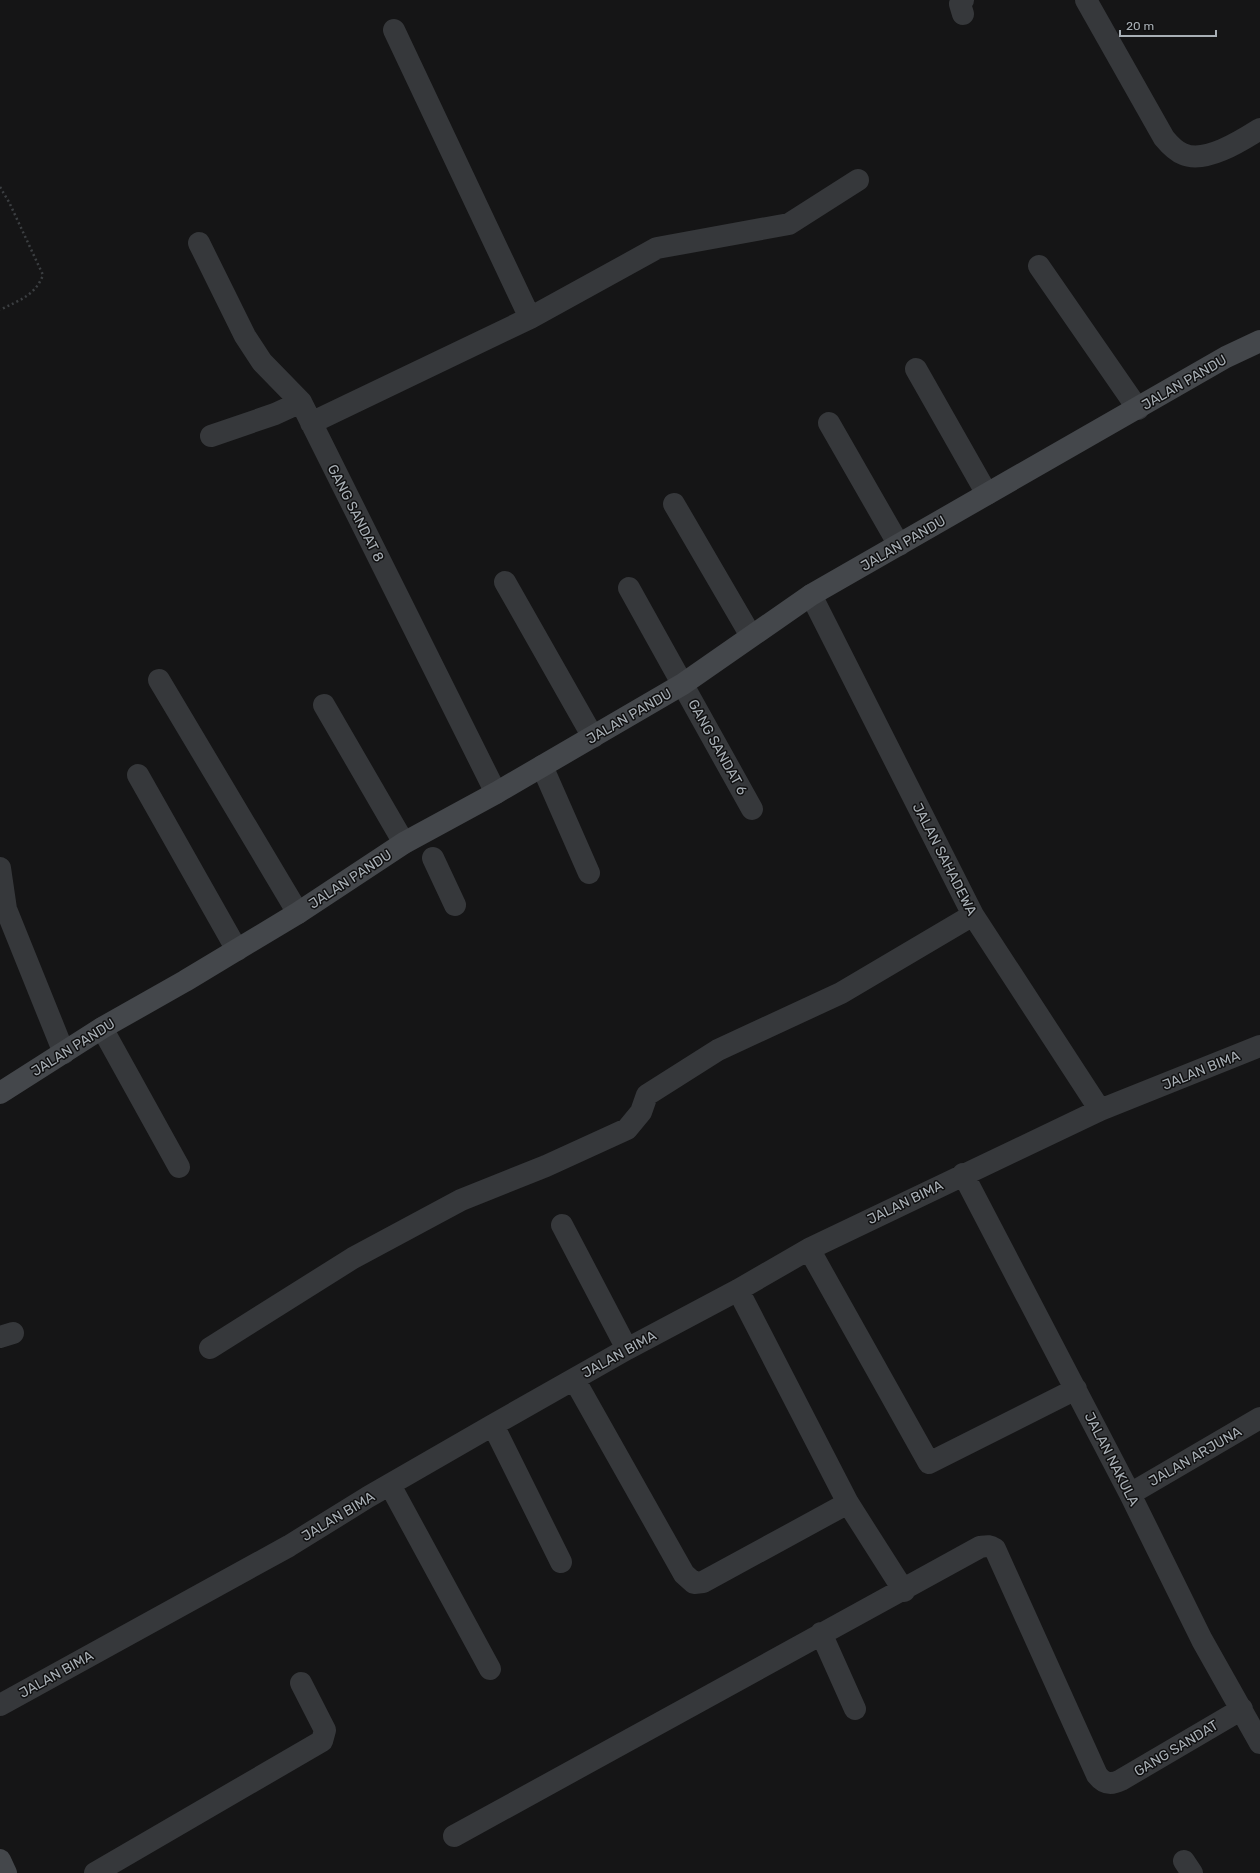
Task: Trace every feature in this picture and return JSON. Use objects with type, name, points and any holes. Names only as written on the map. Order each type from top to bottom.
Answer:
[{"type":"street","points":[[1086,0],[1164,138],[1174,149],[1182,154],[1193,157],[1212,154],[1260,129]]},
{"type":"street","points":[[394,30],[530,318]]},
{"type":"street","points":[[311,423],[530,318],[657,248],[789,224],[858,180]]},
{"type":"street","name":"GANG SANDAT 8","points":[[199,243],[245,336],[262,362],[301,402],[496,793]]},
{"type":"street","points":[[1039,266],[1138,409]]},
{"type":"street","name":"JALAN PANDU","points":[[0,1093],[102,1028],[298,913],[404,843],[496,793],[684,684],[811,595],[1138,409],[1226,357],[1260,341]]},
{"type":"street","points":[[916,369],[987,494]]},
{"type":"street","points":[[211,436],[275,414],[301,402]]},
{"type":"street","points":[[829,423],[899,545]]},
{"type":"street","points":[[674,504],[751,636]]},
{"type":"street","points":[[505,582],[593,737]]},
{"type":"street","name":"GANG SANDAT 6","points":[[630,588],[752,809]]},
{"type":"street","name":"JALAN SAHADEWA","points":[[811,595],[973,915],[1100,1110]]},
{"type":"street","points":[[160,680],[298,913]]},
{"type":"street","points":[[324,705],[404,843]]},
{"type":"street","points":[[542,766],[589,873]]},
{"type":"street","points":[[138,775],[237,950]]},
{"type":"street","points":[[433,858],[455,905]]},
{"type":"street","points":[[0,868],[6,909],[64,1053]]},
{"type":"street","points":[[210,1348],[352,1258],[461,1200],[546,1166],[627,1129],[640,1112],[646,1095],[718,1050],[841,993],[973,915]]},
{"type":"street","points":[[102,1028],[179,1166]]},
{"type":"street","name":"JALAN BIMA","points":[[0,1705],[288,1546],[368,1497],[493,1425],[627,1349],[738,1290],[809,1249],[963,1174],[1100,1110],[1260,1046]]},
{"type":"street","name":"JALAN NAKULA","points":[[963,1174],[1130,1494],[1202,1640],[1260,1743]]},
{"type":"street","points":[[562,1225],[627,1349]]},
{"type":"street","points":[[809,1249],[929,1463],[1076,1389]]},
{"type":"street","points":[[454,1836],[821,1633],[904,1590],[848,1503],[738,1290]]},
{"type":"street","points":[[574,1379],[684,1574],[694,1583],[703,1582],[848,1503]]},
{"type":"street","name":"JALAN ARJUNA","points":[[1130,1494],[1260,1418]]},
{"type":"street","points":[[493,1425],[561,1562]]},
{"type":"street","points":[[390,1485],[490,1669]]},
{"type":"street","name":"GANG SANDAT","points":[[904,1590],[980,1547],[990,1546],[995,1549],[1097,1775],[1102,1781],[1108,1784],[1121,1780],[1242,1709]]},
{"type":"street","points":[[821,1633],[855,1709]]},
{"type":"street","points":[[95,1873],[322,1742],[325,1730],[301,1683]]},
{"type":"street","points":[[0,1860],[6,1873]]},
{"type":"path","points":[[0,187],[9,202],[43,275],[38,286],[26,297],[0,310]]}]
